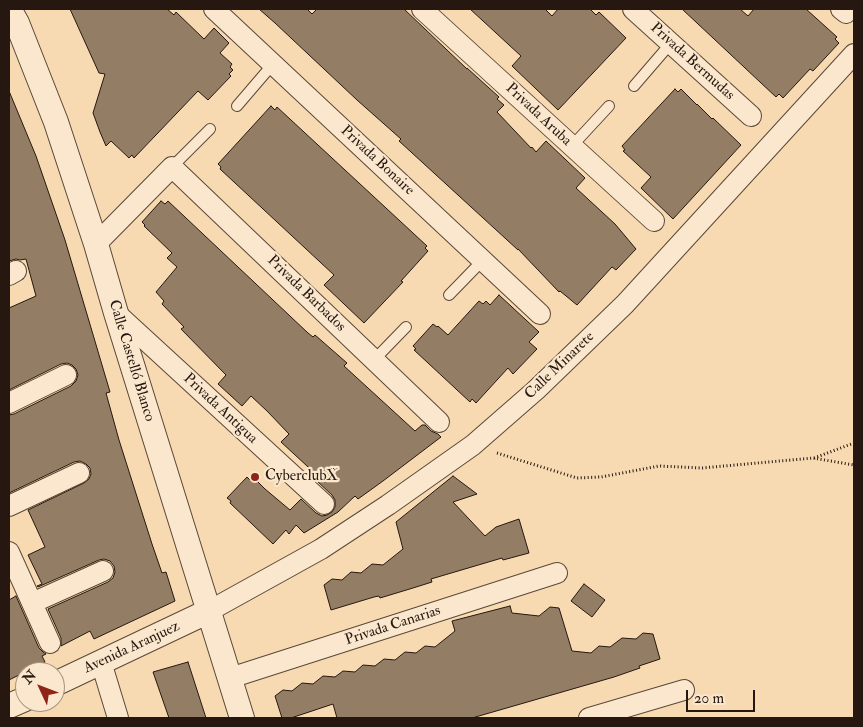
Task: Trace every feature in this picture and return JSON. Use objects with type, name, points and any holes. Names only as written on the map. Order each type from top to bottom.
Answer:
[{"type":"street","name":"Calle Castelló Blanco","points":[[9,9],[17,23],[56,122],[96,244],[242,718]]},
{"type":"street","name":"Privada Bonaire","points":[[214,9],[540,314]]},
{"type":"street","name":"Privada Aruba","points":[[422,9],[654,221]]},
{"type":"street","name":"Privada Bermudas","points":[[633,9],[751,116]]},
{"type":"street","name":"Calle Minarete","points":[[209,611],[321,549],[388,506],[473,445],[536,390],[625,304],[854,54]]},
{"type":"street","points":[[96,244],[172,167]]},
{"type":"street","name":"Privada Barbados","points":[[172,167],[439,422]]},
{"type":"street","name":"Privada Antigua","points":[[116,313],[324,504]]},
{"type":"street","points":[[9,403],[66,375]]},
{"type":"street","points":[[9,506],[79,473]]},
{"type":"street","points":[[9,552],[50,643]]},
{"type":"street","points":[[32,603],[103,572]]},
{"type":"street","name":"Privada Canarias","points":[[230,678],[557,573]]},
{"type":"street","name":"Avenida Aranjuez","points":[[65,679],[209,611]]},
{"type":"street","points":[[101,662],[118,718]]},
{"type":"street","points":[[589,718],[684,690]]},
{"type":"lane","points":[[634,86],[671,43]]},
{"type":"lane","points":[[237,106],[273,64]]},
{"type":"lane","points":[[572,146],[609,106]]},
{"type":"lane","points":[[172,167],[210,129]]},
{"type":"lane","points":[[449,295],[483,260]]},
{"type":"lane","points":[[374,360],[406,327]]},
{"type":"path","points":[[813,458],[854,443]]},
{"type":"path","points":[[473,445],[577,478],[601,477],[659,466],[702,468],[813,458],[854,465]]},
{"type":"building","points":[[70,9],[167,9],[174,15],[176,12],[204,39],[214,28],[229,43],[220,53],[232,64],[230,67],[233,70],[229,74],[231,76],[208,100],[198,91],[134,158],[132,155],[129,158],[111,141],[106,146],[100,132],[93,113],[105,74],[99,73]]},
{"type":"building","points":[[259,9],[307,9],[312,14],[317,9],[404,9],[499,97],[497,99],[504,105],[497,112],[531,148],[536,152],[546,141],[585,178],[576,188],[615,224],[636,249],[616,270],[612,267],[577,305],[559,292],[518,249],[399,141],[401,139]]},
{"type":"building","points":[[470,9],[545,9],[552,16],[558,9],[590,9],[596,15],[599,12],[626,38],[558,110],[512,66],[521,56]]},
{"type":"building","points":[[682,9],[740,9],[748,16],[754,9],[806,9],[837,37],[835,39],[839,43],[813,71],[810,69],[783,98],[779,94],[776,97]]},
{"type":"building","points":[[675,89],[678,92],[681,89],[741,145],[673,219],[641,188],[651,177],[623,151],[625,150],[622,146]]},
{"type":"building","points":[[9,91],[36,156],[65,240],[110,392],[106,393],[119,440],[162,573],[166,572],[175,601],[94,639],[90,631],[61,646],[61,638],[48,609],[108,582],[113,578],[115,572],[114,566],[110,561],[104,559],[38,587],[42,584],[28,555],[45,547],[28,510],[84,483],[91,474],[90,468],[86,464],[80,461],[74,462],[9,493],[9,415],[71,386],[76,381],[78,375],[72,365],[67,363],[61,364],[9,390],[9,308],[36,296],[26,259],[9,261]]},
{"type":"building","points":[[271,106],[275,110],[277,107],[427,246],[425,248],[428,251],[401,281],[403,282],[364,323],[324,285],[334,275],[220,169],[221,167],[218,164]]},
{"type":"building","points":[[161,201],[165,204],[168,201],[308,333],[313,337],[315,335],[347,363],[344,366],[415,431],[422,425],[425,425],[441,437],[358,499],[355,496],[338,512],[304,533],[296,525],[289,534],[286,530],[273,544],[227,498],[247,477],[250,480],[253,477],[290,510],[301,499],[316,513],[322,516],[327,515],[335,507],[335,500],[317,481],[320,478],[281,442],[289,434],[267,411],[251,396],[242,406],[218,384],[226,375],[181,329],[184,327],[162,304],[164,301],[156,292],[177,267],[167,258],[172,253],[142,222]]},
{"type":"building","points":[[499,295],[539,332],[529,342],[537,349],[513,374],[508,368],[476,403],[472,399],[470,402],[414,350],[416,349],[413,346],[433,324],[448,335],[479,301],[483,304],[486,301],[490,305]]},
{"type":"building","points":[[453,476],[477,494],[453,502],[485,536],[496,527],[519,519],[529,553],[503,560],[502,558],[431,579],[432,582],[413,588],[331,610],[324,585],[332,579],[342,580],[351,572],[361,573],[372,564],[383,565],[403,549],[396,522]]},
{"type":"building","points":[[584,584],[605,600],[592,617],[571,601]]},
{"type":"building","points":[[16,596],[39,648],[46,654],[42,656],[45,662],[15,662],[15,677],[9,680],[9,600]]},
{"type":"building","points":[[510,606],[512,613],[539,616],[550,607],[559,608],[572,651],[591,653],[599,646],[610,647],[622,638],[636,639],[643,633],[653,634],[660,659],[614,677],[472,718],[337,718],[333,704],[291,718],[282,718],[275,696],[283,690],[292,691],[302,683],[313,684],[323,676],[335,677],[343,671],[355,672],[363,665],[375,666],[384,659],[395,660],[405,652],[416,653],[425,646],[435,647],[455,631],[452,621]]},
{"type":"building","points":[[188,662],[206,718],[169,718],[153,672]]},
{"type":"place","name":"CyberclubX","points":[[255,477]]}]
